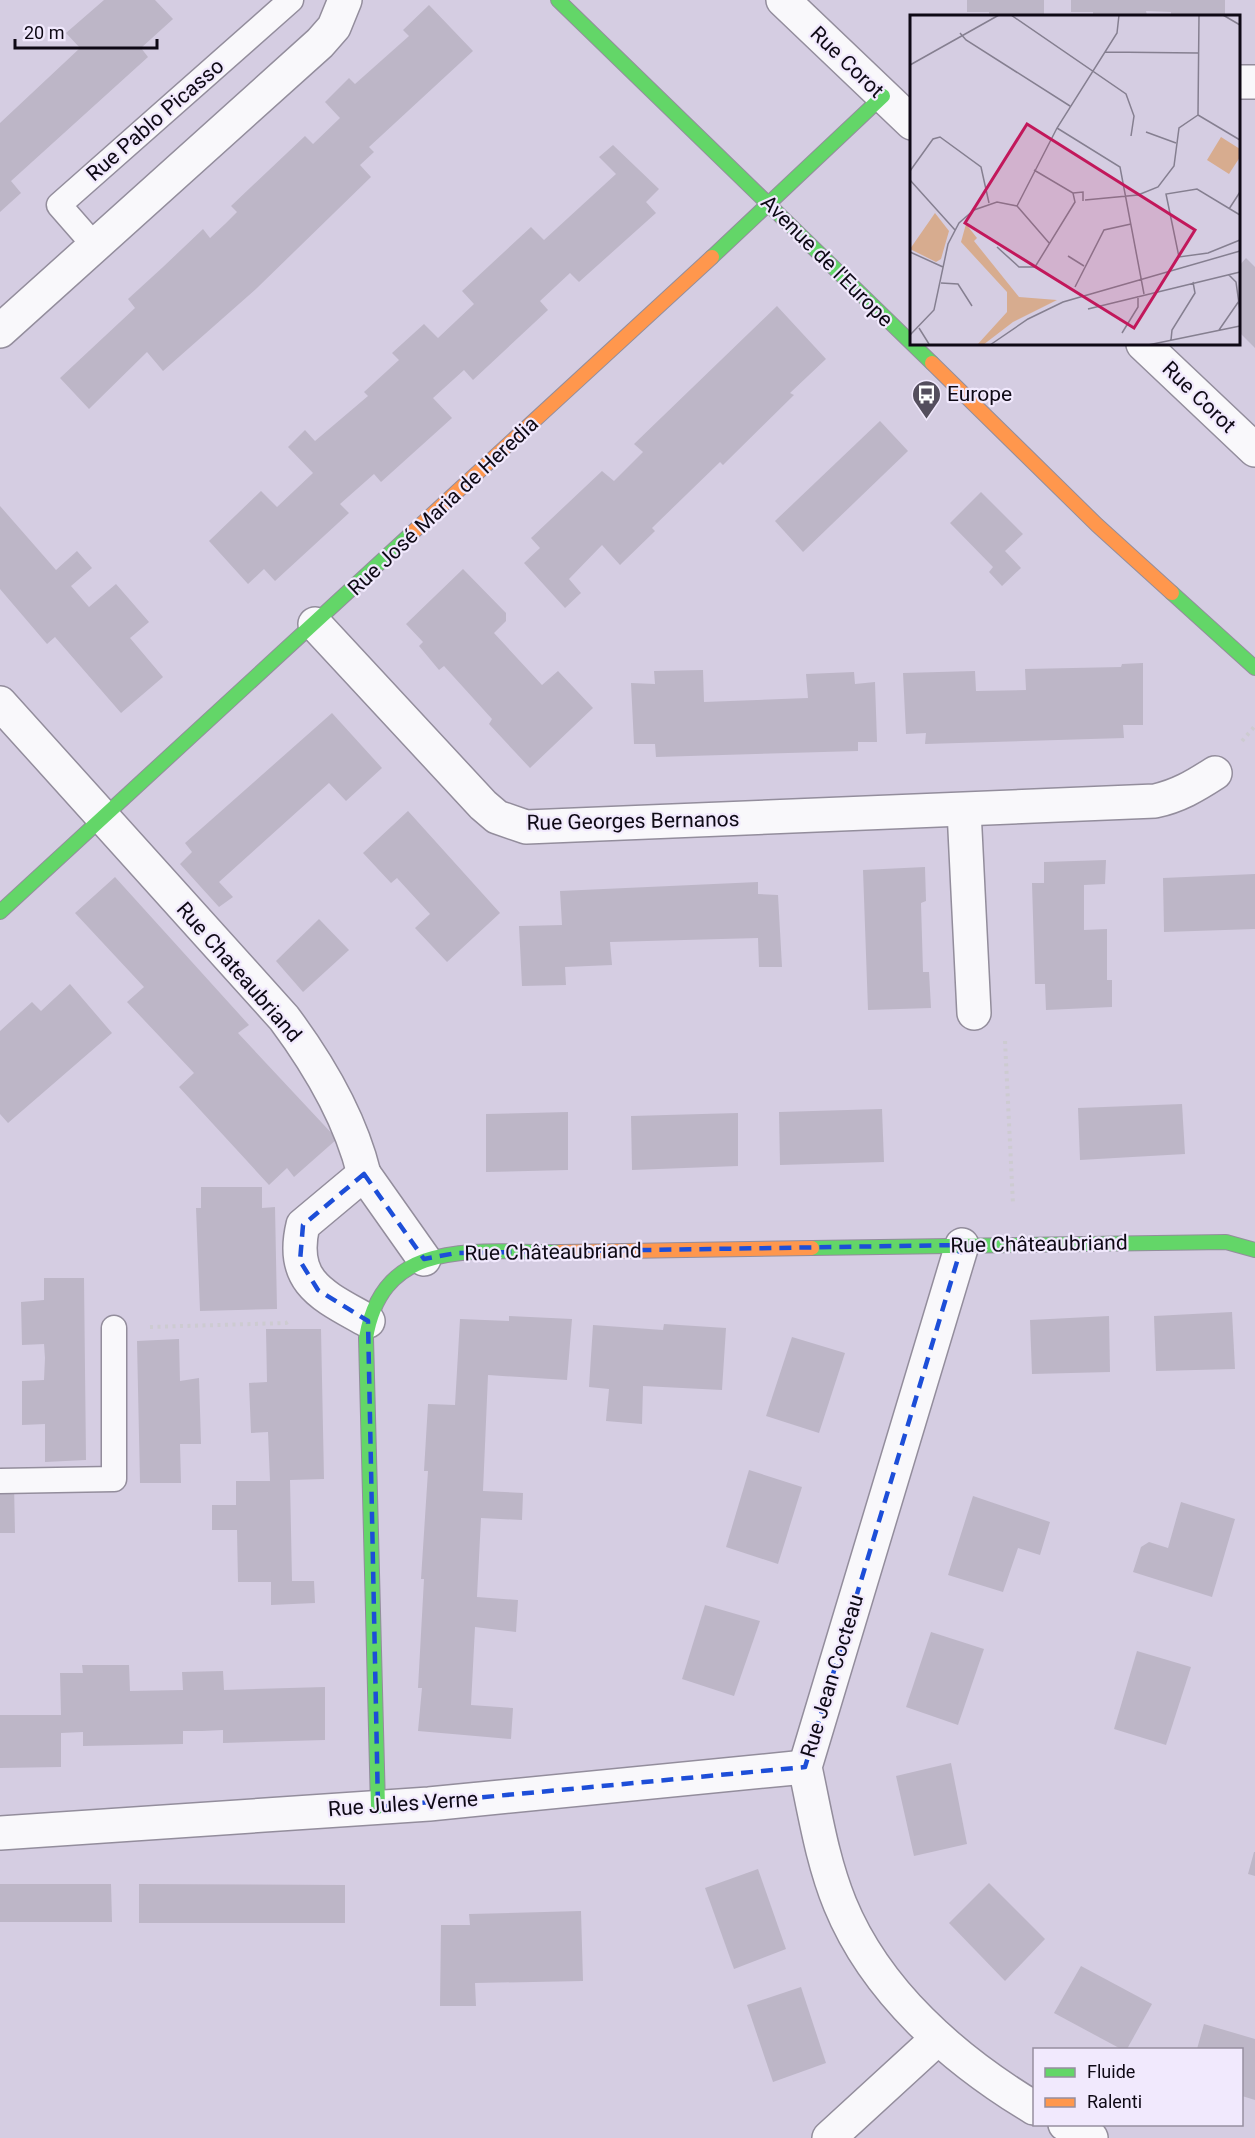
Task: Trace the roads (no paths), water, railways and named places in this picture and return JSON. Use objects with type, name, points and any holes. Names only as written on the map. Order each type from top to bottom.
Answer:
[{"type":"street","points":[[0,331],[320,43],[334,27],[345,0]]},
{"type":"street","name":"Avenue de l'Europe","points":[[558,0],[910,341]]},
{"type":"street","name":"Rue Corot","points":[[783,0],[910,121]]},
{"type":"street","name":"Rue José Maria de Heredia","points":[[0,912],[770,204],[883,96]]},
{"type":"street","name":"Avenue de l'Europe","points":[[914,345],[1097,525],[1255,668]]},
{"type":"street","name":"Rue Corot","points":[[1144,345],[1255,450]]},
{"type":"street","name":"Rue Georges Bernanos","points":[[315,624],[483,805],[497,817],[526,827],[1155,801],[1174,797],[1215,773]]},
{"type":"street","name":"Rue Chateaubriand","points":[[0,702],[284,1018],[301,1041],[345,1119],[364,1174],[424,1259]]},
{"type":"street","points":[[964,810],[974,1014]]},
{"type":"street","points":[[364,1174],[303,1225],[300,1261],[309,1282],[328,1298],[368,1321]]},
{"type":"street","name":"Rue Châteaubriand","points":[[378,1807],[368,1321],[373,1304],[381,1291],[401,1272],[424,1259],[440,1254],[456,1253],[1226,1242],[1255,1250]]},
{"type":"street","name":"Rue Jean Cocteau","points":[[962,1245],[805,1767],[830,1873],[850,1926],[877,1970],[938,2038],[986,2076],[1033,2107]]},
{"type":"street","name":"Rue Jules Verne","points":[[0,1833],[378,1807],[805,1767]]},
{"type":"street","points":[[829,2138],[938,2038]]},
{"type":"street","points":[[1069,2126],[1091,2138]]},
{"type":"lane","name":"Rue Pablo Picasso","points":[[94,245],[59,204],[291,0]]},
{"type":"lane","points":[[0,1481],[114,1479],[114,1328]]},
{"type":"place","name":"Europe","points":[[926,420]]}]
